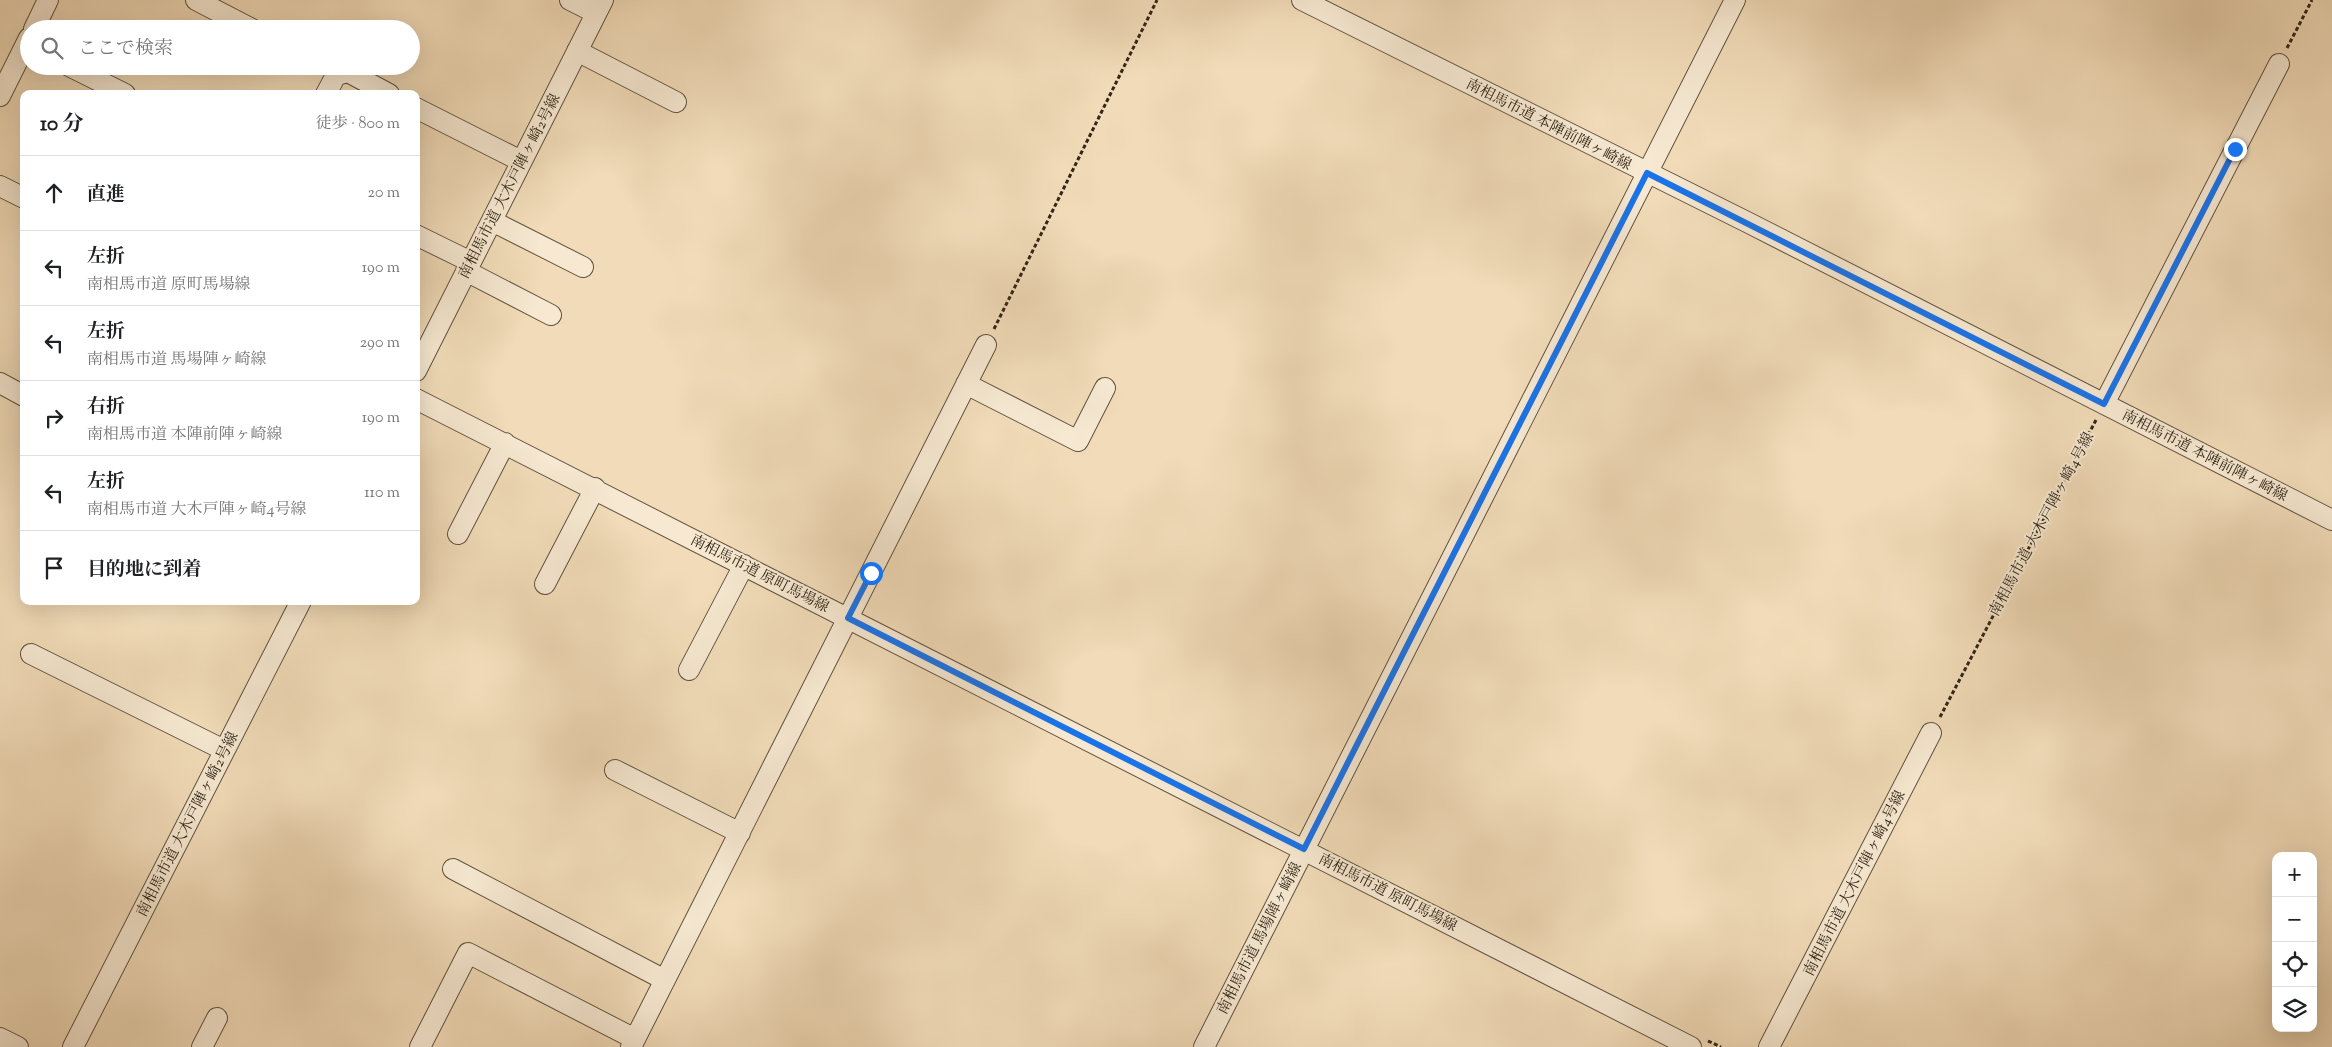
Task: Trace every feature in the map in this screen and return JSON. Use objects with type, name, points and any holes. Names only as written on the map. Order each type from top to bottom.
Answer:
[{"type":"street","points":[[38,20],[48,0]]},
{"type":"street","points":[[196,0],[235,20]]},
{"type":"street","points":[[570,0],[599,7]]},
{"type":"street","name":"南相馬市道 本陣前陣ヶ崎線","points":[[1302,0],[2332,520]]},
{"type":"street","name":"南相馬市道 馬場陣ヶ崎線","points":[[1204,1047],[1735,0]]},
{"type":"street","name":"南相馬市道 大木戸陣ヶ崎2号線","points":[[420,363],[599,7]]},
{"type":"street","points":[[577,51],[676,102]]},
{"type":"street","points":[[0,96],[20,57]]},
{"type":"street","points":[[2104,404],[2279,64]]},
{"type":"street","points":[[87,75],[117,90]]},
{"type":"street","points":[[328,90],[336,75]]},
{"type":"street","points":[[354,75],[382,90]]},
{"type":"street","points":[[420,110],[521,161]]},
{"type":"street","points":[[0,186],[20,196]]},
{"type":"street","points":[[492,221],[583,267]]},
{"type":"street","points":[[420,237],[551,315]]},
{"type":"street","points":[[420,1047],[468,953],[633,1043],[986,345]]},
{"type":"street","points":[[0,383],[20,394]]},
{"type":"street","points":[[966,384],[1078,441],[1105,388]]},
{"type":"street","name":"南相馬市道 原町馬場線","points":[[420,401],[505,442],[1691,1047]]},
{"type":"street","points":[[458,534],[505,442]]},
{"type":"street","points":[[545,584],[595,488]]},
{"type":"street","points":[[689,670],[744,565]]},
{"type":"street","name":"南相馬市道 大木戸陣ヶ崎2号線","points":[[72,1047],[299,605]]},
{"type":"street","points":[[31,654],[224,750]]},
{"type":"street","name":"南相馬市道 大木戸陣ヶ崎4号線","points":[[1769,1047],[1931,734]]},
{"type":"street","points":[[615,770],[740,833]]},
{"type":"street","points":[[452,869],[665,980]]},
{"type":"street","points":[[202,1047],[217,1018]]},
{"type":"street","points":[[0,1038],[18,1047]]},
{"type":"path","points":[[986,345],[1157,0]]},
{"type":"path","points":[[2279,64],[2312,0]]},
{"type":"path","name":"南相馬市道 大木戸陣ヶ崎4号線","points":[[1931,734],[2104,404]]},
{"type":"route","points":[[871,573],[848,618],[1304,849],[1647,173],[2104,404],[2235,149]]}]
